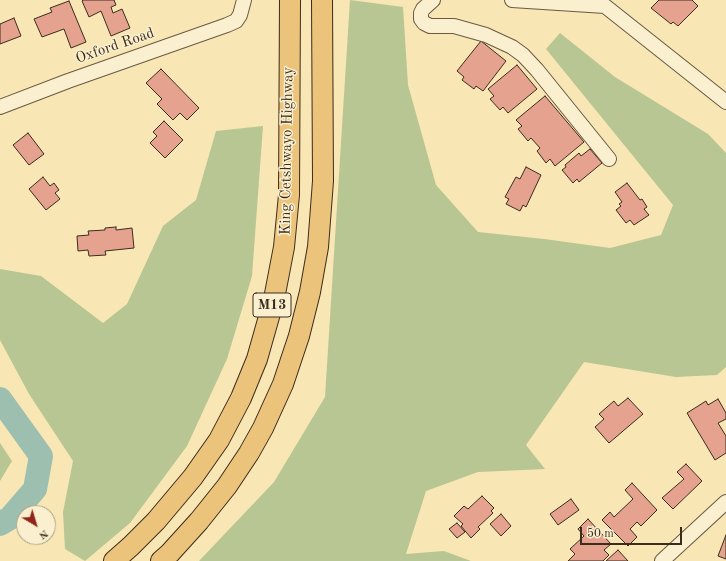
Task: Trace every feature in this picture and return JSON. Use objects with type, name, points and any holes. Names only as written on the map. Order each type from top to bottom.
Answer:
[{"type":"highway","name":"King Cetshwayo Highway","points":[[114,561],[156,521],[193,477],[222,433],[241,398],[257,359],[274,299],[284,247],[287,218],[289,195],[290,0]]},
{"type":"highway","name":"M13","points":[[161,561],[199,521],[227,486],[249,453],[263,428],[283,384],[299,336],[310,292],[318,247],[322,188],[322,0]]},
{"type":"street","name":"Oxford Road","points":[[0,107],[68,81],[227,25],[236,21],[240,15],[244,0]]},
{"type":"street","points":[[433,0],[423,9],[421,13],[421,19],[424,23],[430,26],[454,26],[486,35],[512,47],[523,55],[537,70],[609,159]]},
{"type":"street","points":[[512,0],[605,6],[726,102]]},
{"type":"street","points":[[662,561],[726,502]]},
{"type":"green space","points":[[350,0],[403,7],[408,85],[436,185],[478,232],[610,248],[661,235],[673,205],[546,49],[560,33],[615,77],[708,134],[726,153],[726,367],[717,375],[676,377],[584,362],[526,445],[545,469],[478,472],[426,491],[406,554],[444,551],[471,561],[199,561],[274,482],[325,397]]},
{"type":"green space","points":[[263,126],[252,276],[227,359],[187,446],[130,523],[85,561],[65,549],[63,512],[73,461],[29,394],[0,340],[0,269],[41,276],[103,323],[127,304],[163,226],[196,200],[216,131]]},
{"type":"green space","points":[[0,443],[12,461],[0,481]]},
{"type":"building","points":[[114,0],[116,5],[111,7],[113,13],[122,9],[130,28],[111,36],[101,11],[89,17],[82,1]]},
{"type":"building","points":[[659,0],[692,0],[698,6],[678,26],[673,22],[671,24],[651,8]]},
{"type":"building","points":[[69,1],[86,42],[71,48],[64,29],[42,37],[34,19],[52,12],[50,8]]},
{"type":"building","points":[[14,18],[21,36],[0,44],[0,24]]},
{"type":"building","points":[[481,41],[506,61],[483,91],[476,86],[474,89],[462,80],[464,77],[457,71]]},
{"type":"building","points":[[517,65],[537,89],[508,113],[503,107],[500,110],[490,99],[494,96],[488,89]]},
{"type":"building","points":[[161,69],[199,108],[187,120],[180,113],[173,120],[157,104],[162,99],[146,83]]},
{"type":"building","points":[[545,96],[584,142],[555,166],[550,159],[546,163],[537,151],[540,148],[531,138],[528,141],[518,129],[522,126],[516,120]]},
{"type":"building","points":[[164,121],[183,140],[165,158],[150,143],[157,136],[153,132]]},
{"type":"building","points":[[28,133],[44,154],[29,165],[13,145]]},
{"type":"building","points":[[590,149],[602,163],[579,182],[577,179],[573,183],[562,170],[566,167],[565,165],[579,153],[581,156]]},
{"type":"building","points":[[526,167],[541,175],[526,207],[523,205],[520,211],[506,204],[509,199],[505,197],[516,177],[520,179]]},
{"type":"building","points":[[43,177],[50,186],[54,183],[59,190],[55,193],[60,199],[46,210],[29,189]]},
{"type":"building","points":[[627,183],[640,200],[642,199],[647,207],[644,209],[649,215],[634,225],[630,220],[626,223],[616,210],[621,206],[619,204],[622,202],[615,192]]},
{"type":"building","points":[[116,227],[116,230],[132,228],[134,248],[105,251],[106,255],[89,256],[88,250],[78,251],[77,236],[89,235],[88,231],[105,230],[105,228]]},
{"type":"building","points":[[628,398],[643,414],[609,443],[595,427],[604,419],[599,414],[614,401],[618,406]]},
{"type":"building","points":[[718,399],[726,413],[726,419],[718,423],[726,436],[726,453],[715,460],[687,413],[706,401],[708,405]]},
{"type":"building","points":[[686,464],[702,481],[673,509],[662,498],[684,479],[677,472]]},
{"type":"building","points":[[632,483],[657,510],[641,526],[637,522],[630,529],[637,537],[628,546],[602,520],[610,512],[614,517],[633,499],[625,490]]},
{"type":"building","points":[[482,496],[494,508],[491,511],[493,513],[478,527],[480,529],[471,538],[461,526],[463,524],[454,516],[464,506],[468,509]]},
{"type":"building","points":[[571,499],[579,510],[558,525],[550,514]]},
{"type":"building","points":[[501,514],[511,526],[501,536],[490,524]]},
{"type":"building","points":[[588,519],[611,544],[604,550],[609,555],[603,561],[568,561],[575,554],[570,549],[584,536],[578,529]]},
{"type":"building","points":[[457,523],[465,532],[457,538],[449,529]]},
{"type":"building","points":[[726,535],[726,559],[718,556]]},
{"type":"building","points":[[618,550],[628,561],[606,561]]},
{"type":"waterway","points":[[0,399],[41,456],[35,489],[10,518],[0,524]]}]
